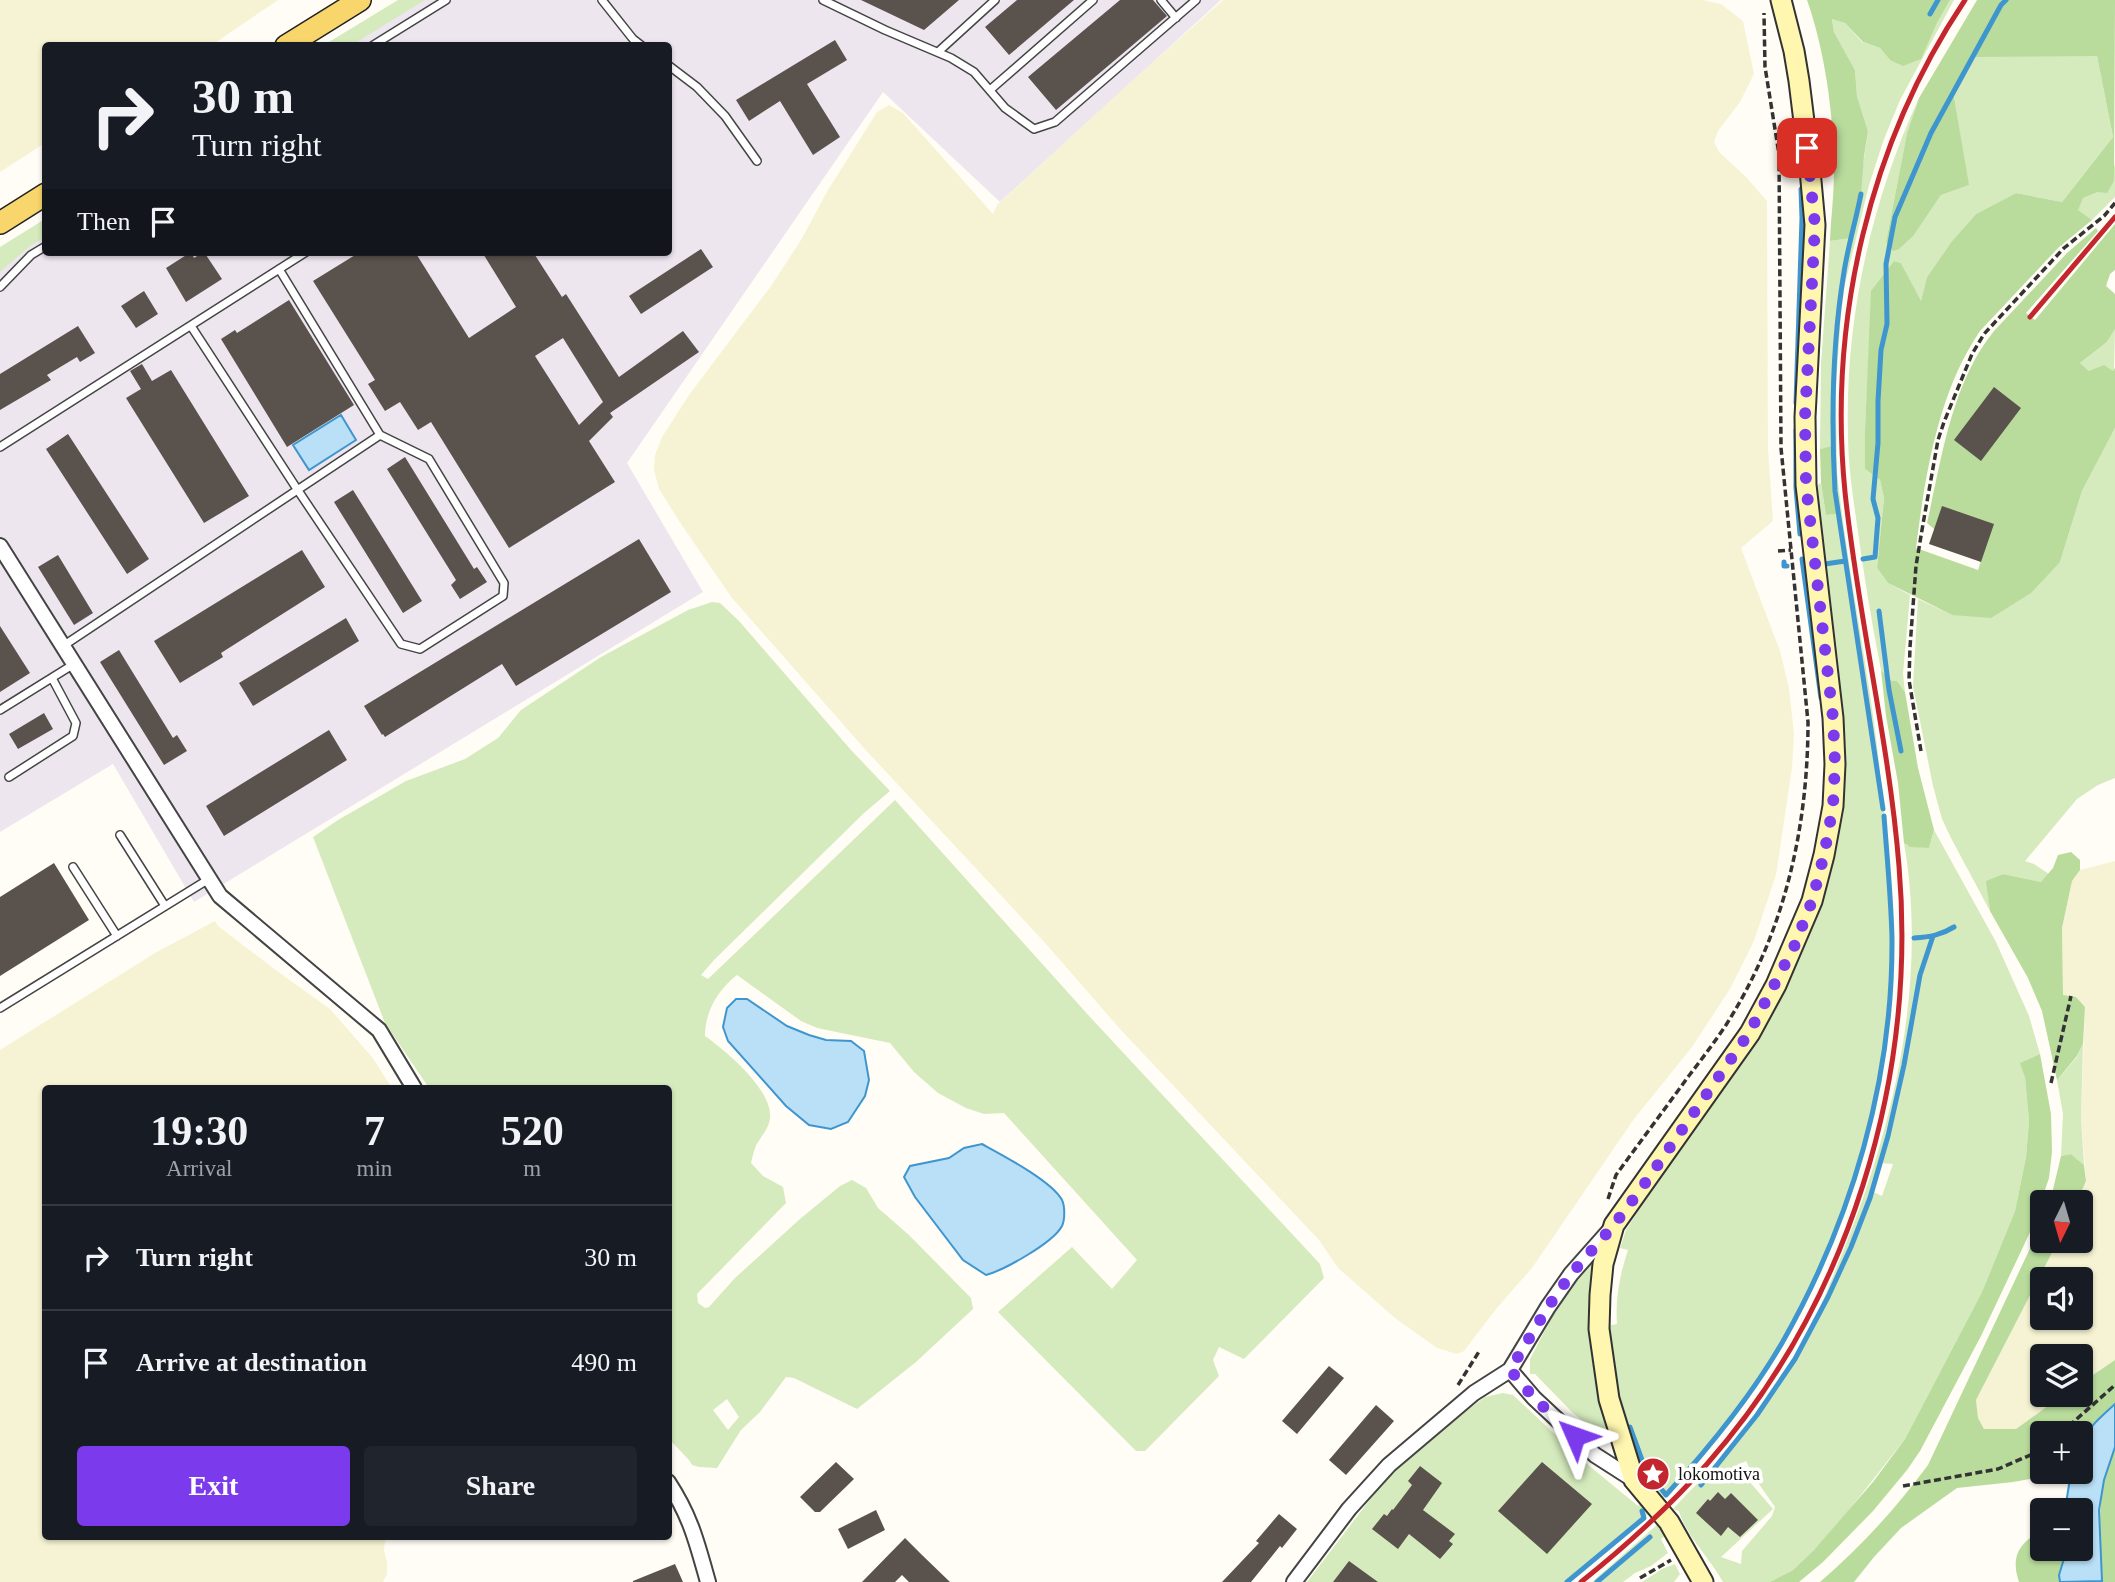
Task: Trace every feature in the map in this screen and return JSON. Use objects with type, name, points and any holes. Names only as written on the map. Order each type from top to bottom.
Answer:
[{"type":"main road","points":[[292,42],[359,0]]},
{"type":"main road","points":[[0,223],[42,197]]},
{"type":"street","points":[[1294,1582],[1349,1509],[1389,1465],[1474,1393],[1510,1370],[1571,1274],[1614,1225],[1749,1033],[1776,985],[1812,901],[1833,806],[1835,764],[1833,718],[1806,485],[1805,417],[1815,225],[1799,81],[1781,0]]},
{"type":"street","points":[[0,546],[220,896],[379,1030],[412,1085]]},
{"type":"street","points":[[1614,1225],[1603,1264],[1599,1329],[1609,1399],[1634,1480]]},
{"type":"street","points":[[1510,1370],[1534,1398],[1595,1454],[1634,1480],[1662,1512],[1703,1582]]},
{"type":"street","points":[[672,1488],[691,1522],[708,1582]]},
{"type":"lane","points":[[378,42],[446,0]]},
{"type":"lane","points":[[602,0],[637,42]]},
{"type":"lane","points":[[823,0],[951,58],[974,72],[1005,108],[1034,129],[1055,122],[1196,0]]},
{"type":"lane","points":[[937,52],[995,0]]},
{"type":"lane","points":[[990,90],[1093,0]]},
{"type":"lane","points":[[1161,0],[1176,18]]},
{"type":"lane","points":[[672,68],[697,87],[725,116],[757,161]]},
{"type":"lane","points":[[0,287],[31,255],[42,248]]},
{"type":"lane","points":[[0,447],[300,256]]},
{"type":"lane","points":[[191,326],[401,645],[420,649],[503,596],[504,583],[429,459],[380,435],[279,269]]},
{"type":"lane","points":[[62,646],[380,435]]},
{"type":"lane","points":[[0,710],[74,664]]},
{"type":"lane","points":[[9,777],[73,736],[76,723],[52,678]]},
{"type":"lane","points":[[120,835],[165,906]]},
{"type":"lane","points":[[73,867],[117,936]]},
{"type":"lane","points":[[0,1008],[209,879]]},
{"type":"path","points":[[1614,1225],[1602,1218],[1616,1175],[1726,1025],[1751,981],[1778,921],[1795,859],[1804,804],[1808,722],[1781,448],[1779,154],[1765,67],[1764,13]]},
{"type":"path","points":[[1922,751],[1909,680],[1910,647],[1918,555],[1938,440],[1944,422],[1972,354],[1984,334],[2064,248],[2115,204]]},
{"type":"path","points":[[2051,1083],[2071,996]]},
{"type":"path","points":[[2074,1421],[2115,1385]]},
{"type":"path","points":[[1903,1486],[1997,1469],[2030,1455]]},
{"type":"path","points":[[1640,1578],[1686,1552]]},
{"type":"shaded area","points":[[0,0],[278,0],[216,42],[42,42],[42,145],[0,172]]},
{"type":"shaded area","points":[[413,0],[1221,0],[1000,202],[883,92],[627,463],[703,592],[194,902],[113,764],[0,832],[0,254],[42,228],[42,256],[672,256],[672,42],[344,42]]},
{"type":"shaded area","points":[[1223,0],[1703,0],[1721,4],[1743,21],[1754,74],[1740,102],[1718,131],[1714,142],[1719,152],[1767,201],[1768,449],[1773,521],[1741,548],[1780,651],[1789,688],[1794,734],[1792,768],[1776,875],[1754,941],[1730,989],[1692,1047],[1634,1119],[1532,1268],[1464,1351],[1457,1354],[1437,1348],[1395,1318],[1338,1268],[1319,1240],[1120,1029],[1046,944],[863,747],[732,598],[659,489],[654,470],[655,455],[662,437],[689,395],[771,286],[877,112],[889,105],[903,113],[993,214],[997,205]]},
{"type":"shaded area","points":[[2115,861],[2115,1360],[2093,1375],[2093,1344],[2030,1344],[2030,1407],[2046,1407],[2016,1429],[1984,1429],[1978,1418],[1976,1400],[2030,1295],[2030,1330],[2093,1330],[2093,1267],[2045,1267],[2052,1253],[2093,1253],[2093,1190],[2082,1190],[2086,1181],[2081,1118],[2085,1007],[2063,996],[2062,928],[2072,881],[2080,870]]},
{"type":"shaded area","points":[[215,921],[218,926],[330,1009],[372,1057],[390,1085],[42,1085],[42,1540],[386,1540],[384,1550],[387,1574],[383,1582],[0,1582],[0,1050],[155,953]]},
{"type":"green space","points":[[398,0],[425,0],[357,42],[329,42]]},
{"type":"green space","points":[[1807,0],[1950,0],[1921,59],[1903,66],[1890,60],[1880,48],[1863,42],[1845,23],[1832,19],[1834,32],[1855,70],[1857,96],[1868,131],[1861,194],[1852,238],[1830,241],[1834,180],[1832,128],[1823,62]]},
{"type":"green space","points":[[1950,0],[1954,0],[1900,100],[1884,139],[1869,185],[1845,284],[1841,313],[1836,388],[1837,472],[1878,754],[1892,940],[1887,1026],[1872,1111],[1849,1194],[1800,1311],[1780,1347],[1739,1407],[1663,1499],[1649,1480],[1629,1439],[1613,1372],[1606,1326],[1617,1324],[1619,1287],[1628,1250],[1620,1248],[1626,1230],[1654,1186],[1774,1012],[1807,941],[1834,851],[1815,486],[1821,483],[1826,515],[1838,514],[1833,447],[1820,449],[1821,364],[1830,241],[1852,238],[1868,131],[1857,96],[1855,70],[1834,32],[1832,18],[1845,23],[1862,42],[1880,48],[1890,60],[1936,25]]},
{"type":"green space","points":[[1977,0],[2115,0],[2114,181],[2107,193],[2098,192],[2083,198],[2078,210],[2092,220],[2058,248],[1980,331],[1966,355],[1944,407],[1929,464],[1916,548],[1978,570],[1993,524],[1934,529],[1927,523],[1943,448],[1958,398],[1979,352],[1994,331],[2067,253],[2096,228],[2098,231],[2026,313],[2035,320],[2115,224],[2115,270],[2110,274],[2106,286],[2115,294],[2115,329],[2107,342],[2080,363],[2089,371],[2104,365],[2113,371],[2115,368],[2115,428],[2082,491],[2060,562],[2031,593],[1991,618],[1952,615],[1888,583],[1877,568],[1884,498],[1880,480],[1865,469],[1871,291],[1894,261],[1901,263],[1921,301],[1927,277],[1952,241],[1976,214],[2016,193],[2062,202],[2113,137],[2097,56],[1975,57],[1954,97],[1969,185],[1941,195],[1914,235],[1893,251],[1886,242],[1907,133],[1919,98]]},
{"type":"green space","points":[[1975,56],[2097,56],[2113,137],[2062,202],[2016,193],[1976,214],[1952,241],[1927,277],[1921,302],[1901,263],[1894,261],[1872,291],[1865,469],[1880,480],[1884,498],[1877,568],[1888,583],[1910,595],[1903,674],[1905,692],[1897,681],[1892,681],[1881,670],[1864,575],[1849,455],[1848,390],[1851,347],[1856,304],[1875,220],[1887,178],[1919,98],[1907,133],[1886,242],[1914,235],[1941,195],[1968,185],[1954,97]]},
{"type":"green space","points":[[2115,164],[2115,197],[2092,220],[2077,210],[2083,198],[2114,181]]},
{"type":"green space","points":[[42,221],[42,239],[0,272],[0,247]]},
{"type":"green space","points":[[2115,329],[2114,371],[2089,371],[2080,363],[2107,342]]},
{"type":"green space","points":[[2115,428],[2115,778],[2077,799],[2025,861],[2049,874],[2041,882],[2003,874],[1987,881],[1990,911],[1942,819],[1933,786],[1913,686],[1918,599],[1952,615],[2060,562],[2082,491]]},
{"type":"green space","points":[[1833,446],[1838,514],[1826,515],[1820,449]]},
{"type":"green space","points":[[712,602],[720,603],[890,791],[864,813],[701,975],[708,979],[895,800],[1090,1017],[1320,1264],[1324,1278],[1244,1359],[1219,1347],[1213,1360],[1219,1376],[1145,1451],[1136,1451],[998,1312],[1072,1247],[1112,1289],[1137,1260],[1004,1113],[984,1114],[938,1093],[914,1072],[890,1043],[817,1028],[801,1021],[737,975],[724,987],[710,1010],[705,1036],[746,1072],[764,1095],[769,1107],[769,1122],[751,1163],[763,1176],[783,1187],[786,1203],[697,1294],[698,1303],[705,1308],[709,1307],[735,1278],[800,1219],[840,1186],[852,1180],[866,1188],[878,1208],[909,1235],[971,1298],[973,1309],[916,1362],[857,1409],[794,1378],[786,1377],[760,1412],[741,1430],[717,1468],[692,1465],[672,1442],[672,1085],[427,1085],[385,1023],[313,837],[406,781],[465,759],[498,738],[521,710],[601,657],[688,610]],"holes":[[[727,1399],[739,1417],[728,1430],[713,1410]]]},
{"type":"green space","points":[[1881,670],[1892,681],[1897,681],[1905,692],[1918,768],[1934,830],[1929,848],[1910,847],[1904,843]]},
{"type":"green space","points":[[1934,830],[1996,942],[2029,1016],[2040,1054],[2021,1063],[2029,1121],[2026,1157],[2015,1211],[1982,1292],[1905,1439],[1842,1519],[1793,1570],[1770,1582],[1723,1582],[1687,1529],[1679,1511],[1673,1509],[1732,1447],[1786,1372],[1816,1316],[1856,1219],[1888,1114],[1908,1006],[1912,952],[1911,897],[1904,843],[1908,846],[1929,848]],"holes":[[[1880,1163],[1893,1164],[1882,1196],[1871,1191]],[[1746,1461],[1775,1507],[1772,1516],[1742,1551],[1741,1564],[1721,1557],[1773,1509],[1736,1466]]]},
{"type":"green space","points":[[2071,852],[2080,860],[2080,870],[2072,881],[2062,928],[2063,995],[2076,997],[2085,1007],[2083,1044],[2077,1056],[2057,1080],[2042,1011],[2028,978],[1990,911],[1986,881],[2003,874],[2041,882],[2053,868],[2058,855]]},
{"type":"green space","points":[[2083,1044],[2081,1118],[2084,1165],[2071,1154],[2061,1156],[2063,1114],[2057,1080],[2077,1057]]},
{"type":"green space","points":[[2040,1054],[2051,1114],[2052,1152],[2049,1178],[2045,1190],[2030,1190],[2030,1232],[1981,1336],[1920,1451],[1873,1511],[1823,1562],[1799,1582],[1770,1582],[1793,1570],[1814,1550],[1873,1482],[1905,1439],[1982,1292],[2015,1211],[2026,1157],[2029,1121],[2025,1078],[2020,1063]]},
{"type":"green space","points":[[2071,1154],[2084,1165],[2086,1181],[2082,1190],[2053,1190],[2061,1156]]},
{"type":"green space","points":[[2030,1248],[2030,1253],[2052,1253],[2045,1267],[2030,1267],[2030,1295],[1976,1400],[1978,1418],[1984,1429],[2016,1429],[2046,1407],[2093,1407],[2093,1375],[2115,1360],[2115,1404],[2093,1424],[2093,1421],[2030,1421],[2030,1479],[1957,1488],[1901,1528],[1854,1582],[1820,1582],[1877,1526],[1928,1465]]},
{"type":"green space","points":[[1589,1263],[1594,1264],[1589,1314],[1590,1345],[1607,1441],[1573,1413],[1535,1374],[1530,1374],[1530,1359],[1563,1296]]},
{"type":"green space","points":[[1503,1393],[1513,1395],[1581,1459],[1638,1506],[1642,1502],[1650,1510],[1647,1515],[1567,1582],[1307,1582],[1391,1472],[1407,1456],[1485,1397]]},
{"type":"green space","points":[[2115,1447],[2115,1582],[2101,1582],[2101,1496],[2108,1463]]},
{"type":"green space","points":[[1658,1524],[1666,1535],[1661,1539],[1668,1553],[1623,1582],[1592,1582]]},
{"type":"green space","points":[[2030,1539],[2030,1561],[2063,1561],[2059,1574],[2060,1582],[2019,1582],[2017,1557]]},
{"type":"green space","points":[[1675,1564],[1680,1574],[1674,1582],[1642,1582],[1662,1569]]},
{"type":"water","points":[[341,415],[356,440],[309,470],[293,445]]},
{"type":"water","points":[[736,999],[747,999],[787,1026],[809,1035],[826,1040],[851,1041],[864,1051],[869,1080],[865,1096],[848,1122],[831,1129],[809,1125],[786,1106],[728,1041],[723,1027],[727,1008]]},
{"type":"water","points":[[982,1144],[1048,1185],[1057,1193],[1064,1206],[1064,1220],[1057,1233],[1016,1262],[986,1275],[963,1260],[915,1197],[904,1177],[910,1166],[949,1158],[964,1148]]},
{"type":"water","points":[[2115,1404],[2115,1447],[2104,1480],[2099,1510],[2102,1581],[2060,1582],[2063,1561],[2093,1561],[2093,1498],[2067,1498],[2069,1484],[2093,1484],[2093,1425]]},
{"type":"building","points":[[861,0],[959,0],[924,30]]},
{"type":"building","points":[[1017,0],[1074,0],[1009,55],[985,27]]},
{"type":"building","points":[[1120,0],[1153,0],[1167,16],[1056,110],[1028,77]]},
{"type":"building","points":[[835,40],[847,60],[807,84],[840,137],[813,155],[780,101],[749,121],[736,100]]},
{"type":"building","points":[[701,249],[713,267],[641,314],[629,296]]},
{"type":"building","points":[[185,256],[207,256],[222,279],[186,302],[166,268]]},
{"type":"building","points":[[354,256],[418,256],[469,338],[516,307],[484,256],[536,256],[562,297],[566,294],[619,377],[683,331],[699,352],[610,413],[613,417],[589,441],[615,482],[509,548],[431,422],[418,430],[400,402],[385,411],[368,384],[375,380],[313,281]],"holes":[[[563,338],[603,402],[579,425],[535,356]]]},
{"type":"building","points":[[144,291],[158,314],[136,328],[121,306]]},
{"type":"building","points":[[289,300],[354,405],[287,447],[221,339],[235,330],[237,333]]},
{"type":"building","points":[[78,326],[95,353],[80,362],[77,357],[47,375],[51,380],[0,410],[0,374]]},
{"type":"building","points":[[142,364],[152,381],[171,370],[249,496],[204,523],[126,398],[141,389],[130,371]]},
{"type":"building","points":[[1994,387],[2021,408],[1981,461],[1954,440]]},
{"type":"building","points":[[68,434],[149,559],[127,574],[46,449]]},
{"type":"building","points":[[405,457],[474,569],[477,567],[487,582],[460,599],[451,585],[456,580],[387,469]]},
{"type":"building","points":[[353,490],[422,601],[403,613],[334,502]]},
{"type":"building","points":[[1942,506],[1994,524],[1981,562],[1929,544]]},
{"type":"building","points":[[639,539],[671,592],[516,686],[502,664],[385,737],[382,735],[364,706]]},
{"type":"building","points":[[302,550],[325,587],[221,653],[223,657],[180,683],[154,641]]},
{"type":"building","points":[[58,555],[93,613],[74,625],[38,567]]},
{"type":"building","points":[[346,618],[359,641],[253,706],[239,683]]},
{"type":"building","points":[[0,626],[30,673],[0,692]]},
{"type":"building","points":[[119,650],[173,738],[177,735],[187,751],[164,765],[100,662]]},
{"type":"building","points":[[44,713],[53,729],[18,749],[9,734]]},
{"type":"building","points":[[329,730],[347,760],[224,836],[206,806]]},
{"type":"building","points":[[54,863],[89,920],[0,976],[0,897]]},
{"type":"building","points":[[1329,1366],[1344,1378],[1297,1434],[1282,1421]]},
{"type":"building","points":[[1376,1405],[1394,1421],[1346,1475],[1329,1460]]},
{"type":"building","points":[[836,1462],[854,1479],[820,1512],[815,1512],[800,1497]]},
{"type":"building","points":[[1542,1462],[1592,1504],[1547,1554],[1498,1511]]},
{"type":"building","points":[[1420,1466],[1442,1483],[1423,1510],[1455,1534],[1449,1541],[1453,1544],[1440,1559],[1409,1534],[1398,1549],[1372,1529],[1384,1514],[1387,1516],[1393,1510],[1412,1485],[1408,1481]]},
{"type":"building","points":[[1718,1492],[1725,1499],[1731,1493],[1758,1520],[1740,1537],[1728,1527],[1721,1536],[1696,1513]]},
{"type":"building","points":[[876,1510],[885,1530],[848,1549],[838,1529]]},
{"type":"building","points":[[1279,1514],[1297,1529],[1282,1548],[1280,1546],[1251,1582],[1222,1582],[1259,1543],[1256,1541]]},
{"type":"building","points":[[905,1538],[950,1582],[909,1582],[902,1575],[895,1582],[862,1582]]},
{"type":"building","points":[[1349,1561],[1378,1582],[1333,1582]]},
{"type":"building","points":[[675,1564],[683,1582],[633,1582],[633,1581]]},
{"type":"waterway","points":[[1930,14],[1938,0]]},
{"type":"waterway","points":[[1863,559],[1875,557],[1878,518],[1873,499],[1881,350],[1887,324],[1886,264],[1895,217],[1931,133],[2006,0]]},
{"type":"waterway","points":[[1796,403],[1801,189]]},
{"type":"waterway","points":[[1861,194],[1846,262],[1837,327],[1833,409],[1834,464],[1835,491],[1883,809]]},
{"type":"waterway","points":[[1796,430],[1796,488],[1800,534]]},
{"type":"waterway","points":[[1802,559],[1821,698]]},
{"type":"waterway","points":[[1825,564],[1845,561]]},
{"type":"waterway","points":[[1784,562],[1784,566],[1787,566]]},
{"type":"waterway","points":[[1879,611],[1889,690],[1901,751]]},
{"type":"waterway","points":[[1630,1427],[1645,1468],[1666,1495],[1728,1422],[1770,1363],[1807,1296],[1829,1248],[1864,1148],[1885,1044],[1892,938],[1884,816]]},
{"type":"waterway","points":[[1914,938],[1935,935],[1954,927]]},
{"type":"waterway","points":[[1701,1485],[1757,1415],[1795,1359],[1851,1247],[1870,1198],[1888,1136],[1920,975],[1933,936]]},
{"type":"waterway","points":[[1567,1582],[1644,1518],[1642,1511]]},
{"type":"waterway","points":[[1597,1582],[1650,1537]]},
{"type":"railway","points":[[1581,1582],[1677,1496],[1707,1464],[1757,1401],[1799,1333],[1835,1260],[1863,1185],[1884,1107],[1897,1027],[1902,947],[1899,866],[1888,772],[1845,492],[1841,428],[1843,363],[1850,299],[1863,235],[1880,173],[1903,113],[1932,55],[1965,0]]},
{"type":"railway","points":[[2030,317],[2115,217]]},
{"type":"place","name":"lokomotiva","points":[[1653,1474]]},
{"type":"route","points":[[1575,1436],[1534,1398],[1510,1370],[1571,1274],[1641,1189],[1749,1033],[1794,947],[1812,901],[1829,829],[1835,784],[1833,718],[1806,485],[1805,417],[1815,225],[1807,148]]}]
